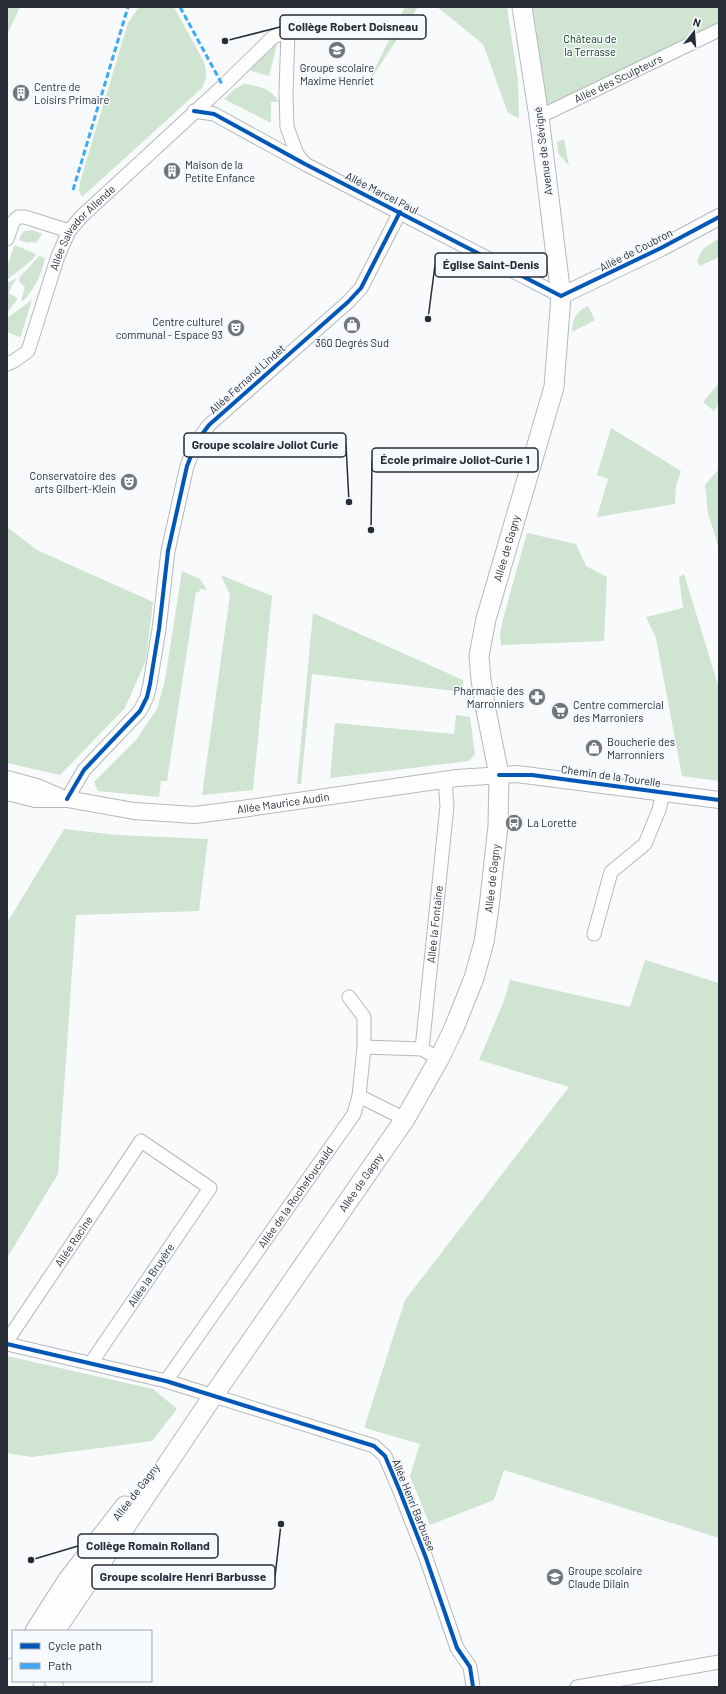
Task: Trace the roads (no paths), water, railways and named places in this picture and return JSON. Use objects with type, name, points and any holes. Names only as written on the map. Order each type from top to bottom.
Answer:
[{"type":"main road","name":"Avenue de Sévigné","points":[[522,7],[539,117],[561,296]]},
{"type":"main road","name":"Allée de Gagny","points":[[56,1630],[213,1396],[405,1119],[440,1059],[474,978],[484,942],[489,907],[498,826],[500,775],[486,710],[479,656],[487,614],[554,387],[561,296]]},
{"type":"main road","name":"Allée de Gagny","points":[[37,1630],[67,1581],[187,1426],[213,1396]]},
{"type":"street","name":"Allée des Sculpteurs","points":[[539,117],[719,30]]},
{"type":"street","name":"Allée Salvador Allende","points":[[7,364],[28,351],[58,256],[69,231],[82,216],[194,111],[223,86],[273,37],[288,31],[286,94],[287,127],[297,154],[305,164]]},
{"type":"street","name":"Allée Marcel Paul","points":[[194,111],[214,114],[305,164],[561,296]]},
{"type":"street","name":"Allée Fernand Lindet","points":[[67,799],[84,770],[140,711],[146,697],[150,684],[159,629],[168,551],[187,466],[197,441],[209,425],[348,302],[361,288],[400,212]]},
{"type":"street","points":[[7,239],[13,222],[18,217],[25,217],[69,231]]},
{"type":"street","name":"Allée de Coubron","points":[[561,296],[661,248],[719,217]]},
{"type":"street","name":"Allée Maurice Audin","points":[[7,792],[35,799],[67,799],[134,811],[195,815],[445,780],[500,775]]},
{"type":"street","name":"Chemin de la Tourelle","points":[[500,775],[532,775],[719,800]]},
{"type":"street","name":"Allée Maurice Audin","points":[[7,780],[37,787],[67,799]]},
{"type":"street","name":"Allée la Fontaine","points":[[422,1049],[447,806],[445,780]]},
{"type":"street","points":[[594,934],[611,872],[645,844],[663,793]]},
{"type":"street","name":"Allée de la Rochefoucauld","points":[[166,1381],[354,1114],[359,1096],[364,1047],[364,1017],[349,997]]},
{"type":"street","points":[[364,1047],[422,1049],[440,1059]]},
{"type":"street","points":[[359,1096],[405,1119]]},
{"type":"street","name":"Allée Racine","points":[[7,1342],[141,1141],[210,1188]]},
{"type":"street","name":"Allée la Bruyère","points":[[91,1363],[210,1188]]},
{"type":"street","name":"Allée Henri Barbusse","points":[[7,1342],[166,1381],[374,1446],[385,1456],[426,1558],[457,1648],[470,1668],[473,1687]]},
{"type":"street","points":[[577,1687],[719,1662]]},
{"type":"place","name":"Collège Robert Doisneau","points":[[225,41]]},
{"type":"place","name":"Groupe scolaire Maxime Henriet","points":[[337,50]]},
{"type":"place","name":"Centre de Loisirs Primaire","points":[[21,93]]},
{"type":"place","name":"Maison de la Petite Enfance","points":[[172,171]]},
{"type":"place","name":"Église Saint-Denis","points":[[428,319]]},
{"type":"place","name":"360 Degrés Sud","points":[[352,325]]},
{"type":"place","name":"Centre culturel communal - Espace 93","points":[[236,328]]},
{"type":"place","name":"Conservatoire des arts Gilbert-Klein","points":[[129,482]]},
{"type":"place","name":"Groupe scolaire Joliot Curie","points":[[349,502]]},
{"type":"place","name":"École primaire Joliot-Curie 1","points":[[371,530]]},
{"type":"place","name":"Pharmacie des Marronniers","points":[[537,697]]},
{"type":"place","name":"Centre commercial des Marroniers","points":[[560,711]]},
{"type":"place","name":"Boucherie des Marronniers","points":[[594,748]]},
{"type":"place","name":"La Lorette","points":[[514,823]]},
{"type":"place","name":"Groupe scolaire Henri Barbusse","points":[[281,1524]]},
{"type":"place","name":"Collège Romain Rolland","points":[[31,1560]]},
{"type":"place","name":"Groupe scolaire Claude Dilain","points":[[555,1577]]},
{"type":"park label","name":"Château de la Terrasse","points":[[590,45]]}]
